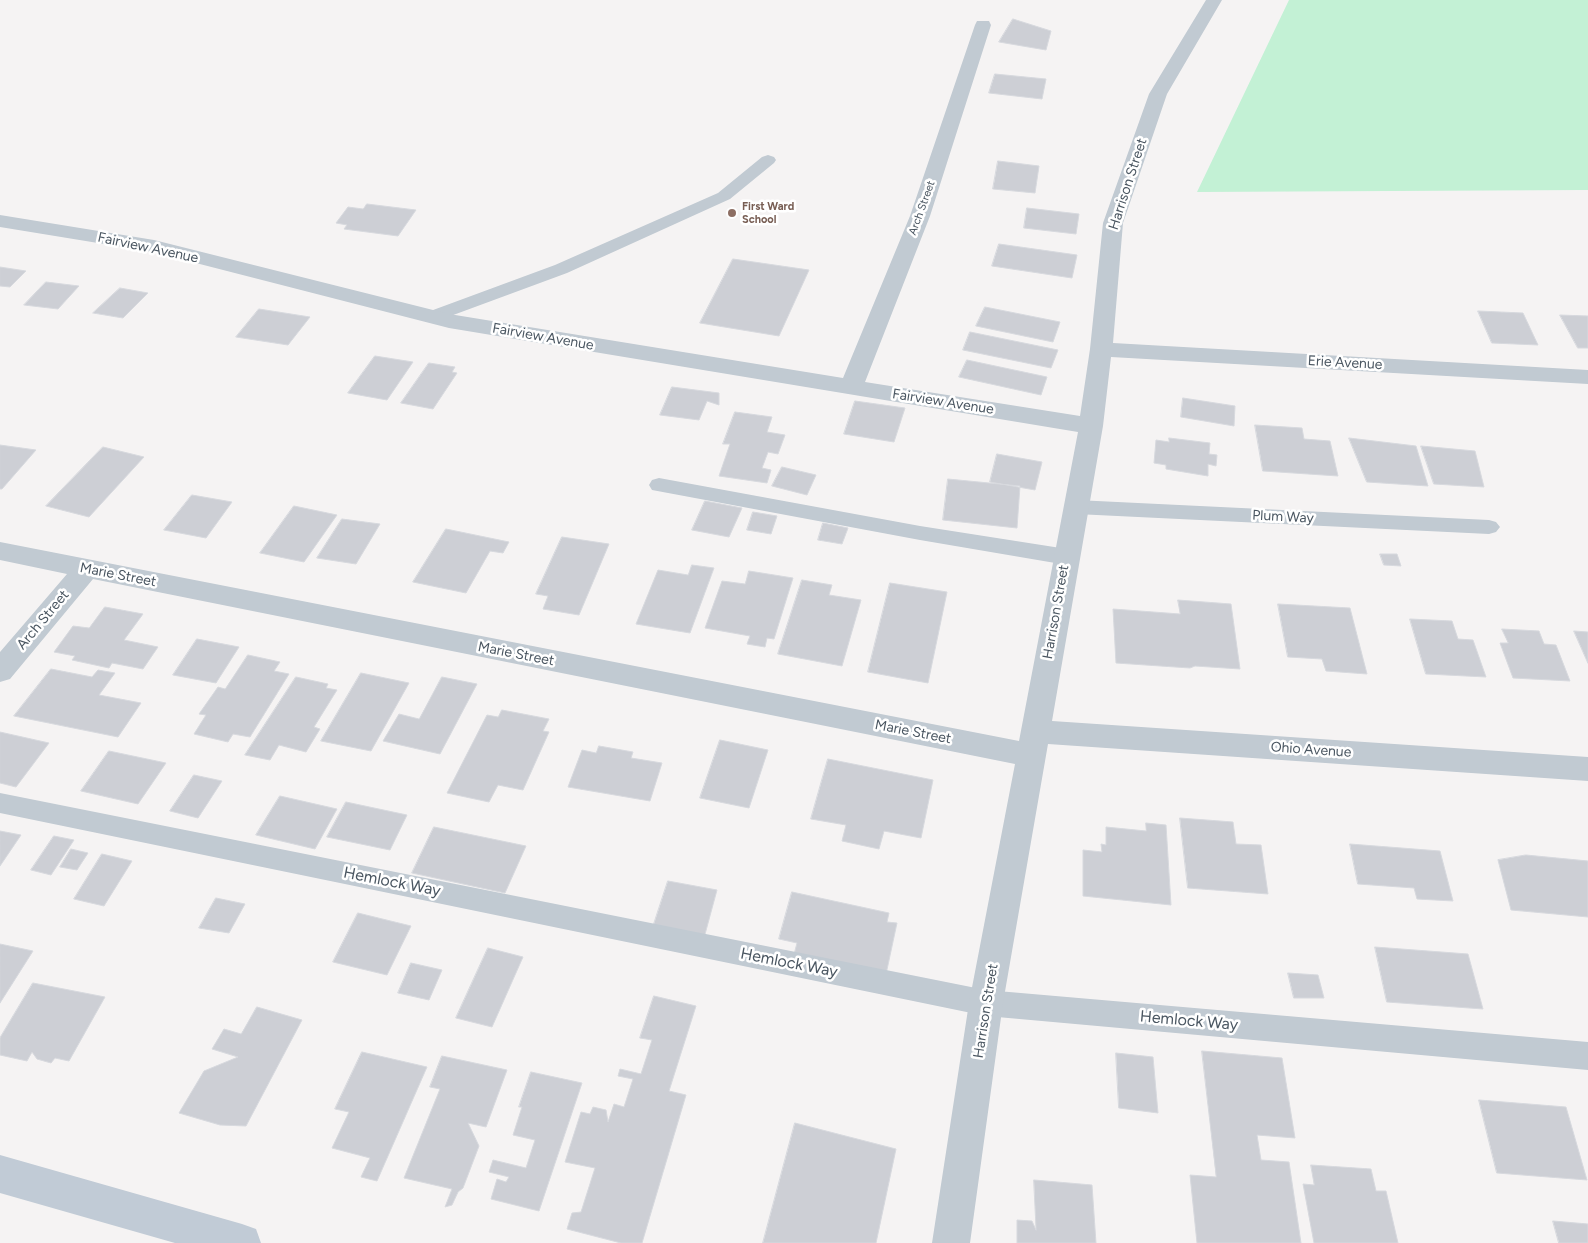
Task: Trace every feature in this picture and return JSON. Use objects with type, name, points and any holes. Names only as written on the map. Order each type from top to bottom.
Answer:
[{"type":"main road","points":[[0,1174],[242,1243]]},
{"type":"street","name":"Harrison Street","points":[[951,1243],[986,1003],[1092,426],[1113,223],[1158,94],[1214,0]]},
{"type":"street","name":"Arch Street","points":[[851,387],[920,216],[984,25]]},
{"type":"street","name":"Fairview Avenue","points":[[0,221],[154,246],[431,317],[561,341],[1092,426]]},
{"type":"street","name":"Erie Avenue","points":[[1101,349],[1588,377]]},
{"type":"street","name":"Marie Street","points":[[0,551],[86,569],[1033,743]]},
{"type":"street","name":"Arch Street","points":[[0,671],[86,569]]},
{"type":"street","name":"Ohio Avenue","points":[[1033,743],[1588,769]]},
{"type":"lane","points":[[431,317],[561,269],[724,196],[768,160]]},
{"type":"lane","points":[[659,485],[920,533],[1067,556]]},
{"type":"lane","name":"Plum Way","points":[[1076,507],[1489,527]]},
{"type":"lane","name":"Hemlock Way","points":[[0,803],[986,1003],[1588,1056]]},
{"type":"green space","points":[[1289,0],[1588,0],[1588,190],[1197,192]]},
{"type":"building","points":[[1013,19],[1051,31],[1046,50],[999,42]]},
{"type":"building","points":[[995,74],[1046,79],[1042,99],[989,93]]},
{"type":"building","points":[[998,161],[1039,166],[1035,193],[993,189]]},
{"type":"building","points":[[367,204],[416,210],[398,236],[344,229],[347,225],[336,223],[348,207],[363,209]]},
{"type":"building","points":[[1027,208],[1079,214],[1076,234],[1024,228]]},
{"type":"building","points":[[999,244],[1077,255],[1072,278],[992,266]]},
{"type":"building","points":[[733,259],[809,270],[779,336],[700,323]]},
{"type":"building","points":[[0,267],[26,271],[10,287],[0,286]]},
{"type":"building","points":[[46,282],[79,286],[58,309],[24,305]]},
{"type":"building","points":[[120,288],[148,293],[123,318],[93,313]]},
{"type":"building","points":[[985,307],[1060,322],[1053,342],[976,326]]},
{"type":"building","points":[[259,309],[310,317],[288,345],[236,337]]},
{"type":"building","points":[[1478,311],[1523,313],[1538,345],[1492,343]]},
{"type":"building","points":[[1560,315],[1588,316],[1588,348],[1578,348]]},
{"type":"building","points":[[970,332],[1058,350],[1051,368],[963,350]]},
{"type":"building","points":[[375,356],[413,362],[387,400],[348,393]]},
{"type":"building","points":[[967,360],[1047,377],[1041,395],[959,377]]},
{"type":"building","points":[[429,363],[455,367],[452,372],[457,373],[433,409],[401,403]]},
{"type":"building","points":[[672,387],[719,393],[719,405],[707,401],[699,420],[660,415]]},
{"type":"building","points":[[1183,398],[1235,406],[1234,426],[1181,417]]},
{"type":"building","points":[[855,401],[905,408],[894,442],[844,434]]},
{"type":"building","points":[[735,412],[772,417],[767,432],[785,435],[778,454],[768,452],[762,468],[771,470],[767,483],[719,476],[730,444],[723,444]]},
{"type":"building","points":[[1255,425],[1302,428],[1304,439],[1330,441],[1338,476],[1263,471]]},
{"type":"building","points":[[1169,438],[1210,443],[1209,454],[1217,455],[1216,466],[1208,464],[1208,476],[1166,469],[1166,465],[1154,463],[1156,440],[1169,442]]},
{"type":"building","points":[[1349,438],[1416,446],[1428,486],[1367,482]]},
{"type":"building","points":[[0,445],[36,450],[2,489],[0,489]]},
{"type":"building","points":[[1421,446],[1475,451],[1484,487],[1434,484]]},
{"type":"building","points":[[103,447],[144,457],[89,517],[46,506]]},
{"type":"building","points":[[997,454],[1042,462],[1035,490],[990,482]]},
{"type":"building","points":[[782,467],[816,475],[807,495],[772,486]]},
{"type":"building","points":[[948,479],[1020,486],[1017,528],[943,520]]},
{"type":"building","points":[[192,495],[232,502],[206,538],[164,530]]},
{"type":"building","points":[[705,501],[742,508],[729,537],[692,530]]},
{"type":"building","points":[[294,506],[337,515],[304,562],[260,553]]},
{"type":"building","points":[[753,512],[777,516],[771,534],[747,530]]},
{"type":"building","points":[[342,519],[380,524],[356,564],[317,558]]},
{"type":"building","points":[[823,523],[848,528],[842,544],[818,540]]},
{"type":"building","points":[[446,529],[509,542],[503,553],[490,551],[466,593],[413,582]]},
{"type":"building","points":[[562,537],[609,544],[579,615],[543,609],[548,596],[536,594]]},
{"type":"building","points":[[1380,554],[1397,554],[1401,566],[1384,565]]},
{"type":"building","points":[[692,565],[714,568],[690,633],[636,624],[658,570],[688,575]]},
{"type":"building","points":[[749,571],[793,578],[774,639],[767,638],[765,647],[747,644],[750,636],[705,628],[722,581],[745,584]]},
{"type":"building","points":[[802,580],[832,585],[829,595],[861,600],[842,666],[778,654]]},
{"type":"building","points":[[890,583],[947,592],[928,683],[868,672]]},
{"type":"building","points":[[1178,600],[1231,604],[1240,669],[1116,663],[1113,609],[1180,614]]},
{"type":"building","points":[[1278,604],[1350,608],[1367,674],[1326,671],[1322,659],[1288,657]]},
{"type":"building","points":[[105,607],[143,614],[124,640],[158,647],[143,669],[112,663],[109,668],[72,660],[75,656],[54,652],[73,626],[89,628]]},
{"type":"building","points":[[1410,619],[1452,621],[1458,639],[1473,640],[1486,677],[1426,674]]},
{"type":"building","points":[[1502,629],[1539,631],[1544,644],[1556,645],[1570,681],[1513,678],[1500,643],[1508,643]]},
{"type":"building","points":[[1574,631],[1588,632],[1588,663]]},
{"type":"building","points":[[197,639],[239,647],[216,683],[173,675]]},
{"type":"building","points":[[248,655],[280,662],[274,671],[289,674],[250,737],[233,734],[228,742],[194,734],[206,715],[199,714],[218,687],[225,689]]},
{"type":"building","points":[[51,669],[92,677],[98,670],[115,673],[99,695],[141,703],[118,737],[14,716]]},
{"type":"building","points":[[361,673],[409,683],[371,751],[321,741]]},
{"type":"building","points":[[296,677],[328,684],[326,688],[337,690],[314,727],[320,729],[306,752],[279,745],[270,760],[245,755]]},
{"type":"building","points":[[442,677],[477,684],[440,754],[383,741],[399,714],[419,719]]},
{"type":"building","points":[[502,710],[549,719],[543,731],[549,732],[523,790],[498,785],[489,802],[447,793],[487,715],[498,717]]},
{"type":"building","points":[[0,732],[49,743],[16,787],[0,783]]},
{"type":"building","points":[[720,740],[768,750],[749,808],[700,798]]},
{"type":"building","points":[[599,746],[633,752],[631,758],[662,763],[650,801],[568,787],[582,750],[596,753]]},
{"type":"building","points":[[109,751],[166,763],[138,804],[81,791]]},
{"type":"building","points":[[828,759],[933,780],[921,838],[884,831],[879,849],[842,841],[846,825],[811,819]]},
{"type":"building","points":[[194,775],[222,781],[198,818],[170,811]]},
{"type":"building","points":[[280,796],[337,809],[315,849],[256,835]]},
{"type":"building","points":[[346,802],[407,815],[390,850],[327,837]]},
{"type":"building","points":[[1180,818],[1233,822],[1236,844],[1261,845],[1268,894],[1188,888]]},
{"type":"building","points":[[1146,823],[1166,825],[1171,905],[1083,896],[1083,850],[1102,852],[1101,844],[1106,845],[1106,827],[1146,831]]},
{"type":"building","points":[[434,827],[526,846],[505,893],[412,873]]},
{"type":"building","points":[[0,831],[21,835],[0,866]]},
{"type":"building","points":[[54,836],[74,840],[51,875],[31,870]]},
{"type":"building","points":[[1350,844],[1440,851],[1453,901],[1417,899],[1414,888],[1358,884]]},
{"type":"building","points":[[71,849],[88,853],[77,870],[60,867]]},
{"type":"building","points":[[102,854],[132,861],[104,906],[74,899]]},
{"type":"building","points":[[1526,855],[1588,861],[1588,917],[1511,910],[1498,860]]},
{"type":"building","points":[[668,881],[717,890],[704,938],[653,927]]},
{"type":"building","points":[[792,892],[889,913],[887,922],[897,923],[885,979],[792,962],[797,943],[779,939]]},
{"type":"building","points":[[216,898],[245,904],[229,933],[199,928]]},
{"type":"building","points":[[358,913],[411,926],[387,975],[333,962]]},
{"type":"building","points":[[0,944],[33,951],[0,1003]]},
{"type":"building","points":[[1375,947],[1468,954],[1483,1009],[1387,1002]]},
{"type":"building","points":[[488,948],[523,957],[492,1027],[456,1018]]},
{"type":"building","points":[[411,963],[442,970],[429,1000],[398,993]]},
{"type":"building","points":[[1288,973],[1318,975],[1324,998],[1294,998]]},
{"type":"building","points":[[33,983],[105,997],[69,1061],[55,1058],[51,1063],[37,1059],[32,1052],[27,1061],[0,1055],[0,1038]]},
{"type":"building","points":[[654,996],[696,1006],[669,1091],[686,1095],[642,1243],[621,1243],[567,1229],[572,1213],[581,1212],[595,1168],[565,1162],[581,1112],[590,1114],[593,1107],[606,1110],[608,1122],[614,1104],[624,1107],[633,1079],[618,1076],[620,1069],[641,1074],[652,1040],[640,1038]]},
{"type":"building","points":[[257,1007],[302,1020],[246,1126],[220,1125],[179,1113],[204,1071],[238,1057],[212,1049],[224,1029],[241,1034]]},
{"type":"building","points":[[1202,1051],[1282,1058],[1295,1138],[1257,1135],[1261,1160],[1289,1162],[1301,1243],[1197,1243],[1190,1175],[1216,1177]]},
{"type":"building","points":[[362,1052],[427,1067],[377,1181],[361,1177],[370,1158],[332,1148],[349,1112],[335,1109]]},
{"type":"building","points":[[1116,1053],[1153,1057],[1158,1113],[1119,1108]]},
{"type":"building","points":[[442,1056],[507,1070],[486,1127],[468,1123],[479,1146],[463,1188],[458,1192],[452,1205],[445,1207],[452,1189],[404,1178],[440,1089],[430,1087]]},
{"type":"building","points":[[531,1072],[582,1083],[539,1211],[491,1199],[497,1179],[506,1182],[509,1177],[489,1172],[493,1160],[526,1168],[535,1140],[513,1135],[522,1107],[519,1107]]},
{"type":"building","points":[[1479,1100],[1566,1107],[1587,1180],[1497,1173]]},
{"type":"building","points":[[795,1123],[896,1149],[876,1243],[763,1243]]},
{"type":"building","points":[[1311,1165],[1371,1169],[1376,1191],[1386,1191],[1398,1243],[1314,1243],[1303,1184],[1314,1185]]},
{"type":"building","points":[[1034,1180],[1092,1185],[1096,1243],[1017,1243],[1017,1220],[1032,1221],[1036,1230]]},
{"type":"building","points":[[1553,1221],[1588,1224],[1588,1243],[1559,1243]]},
{"type":"place","name":"First Ward School","points":[[732,213]]}]
